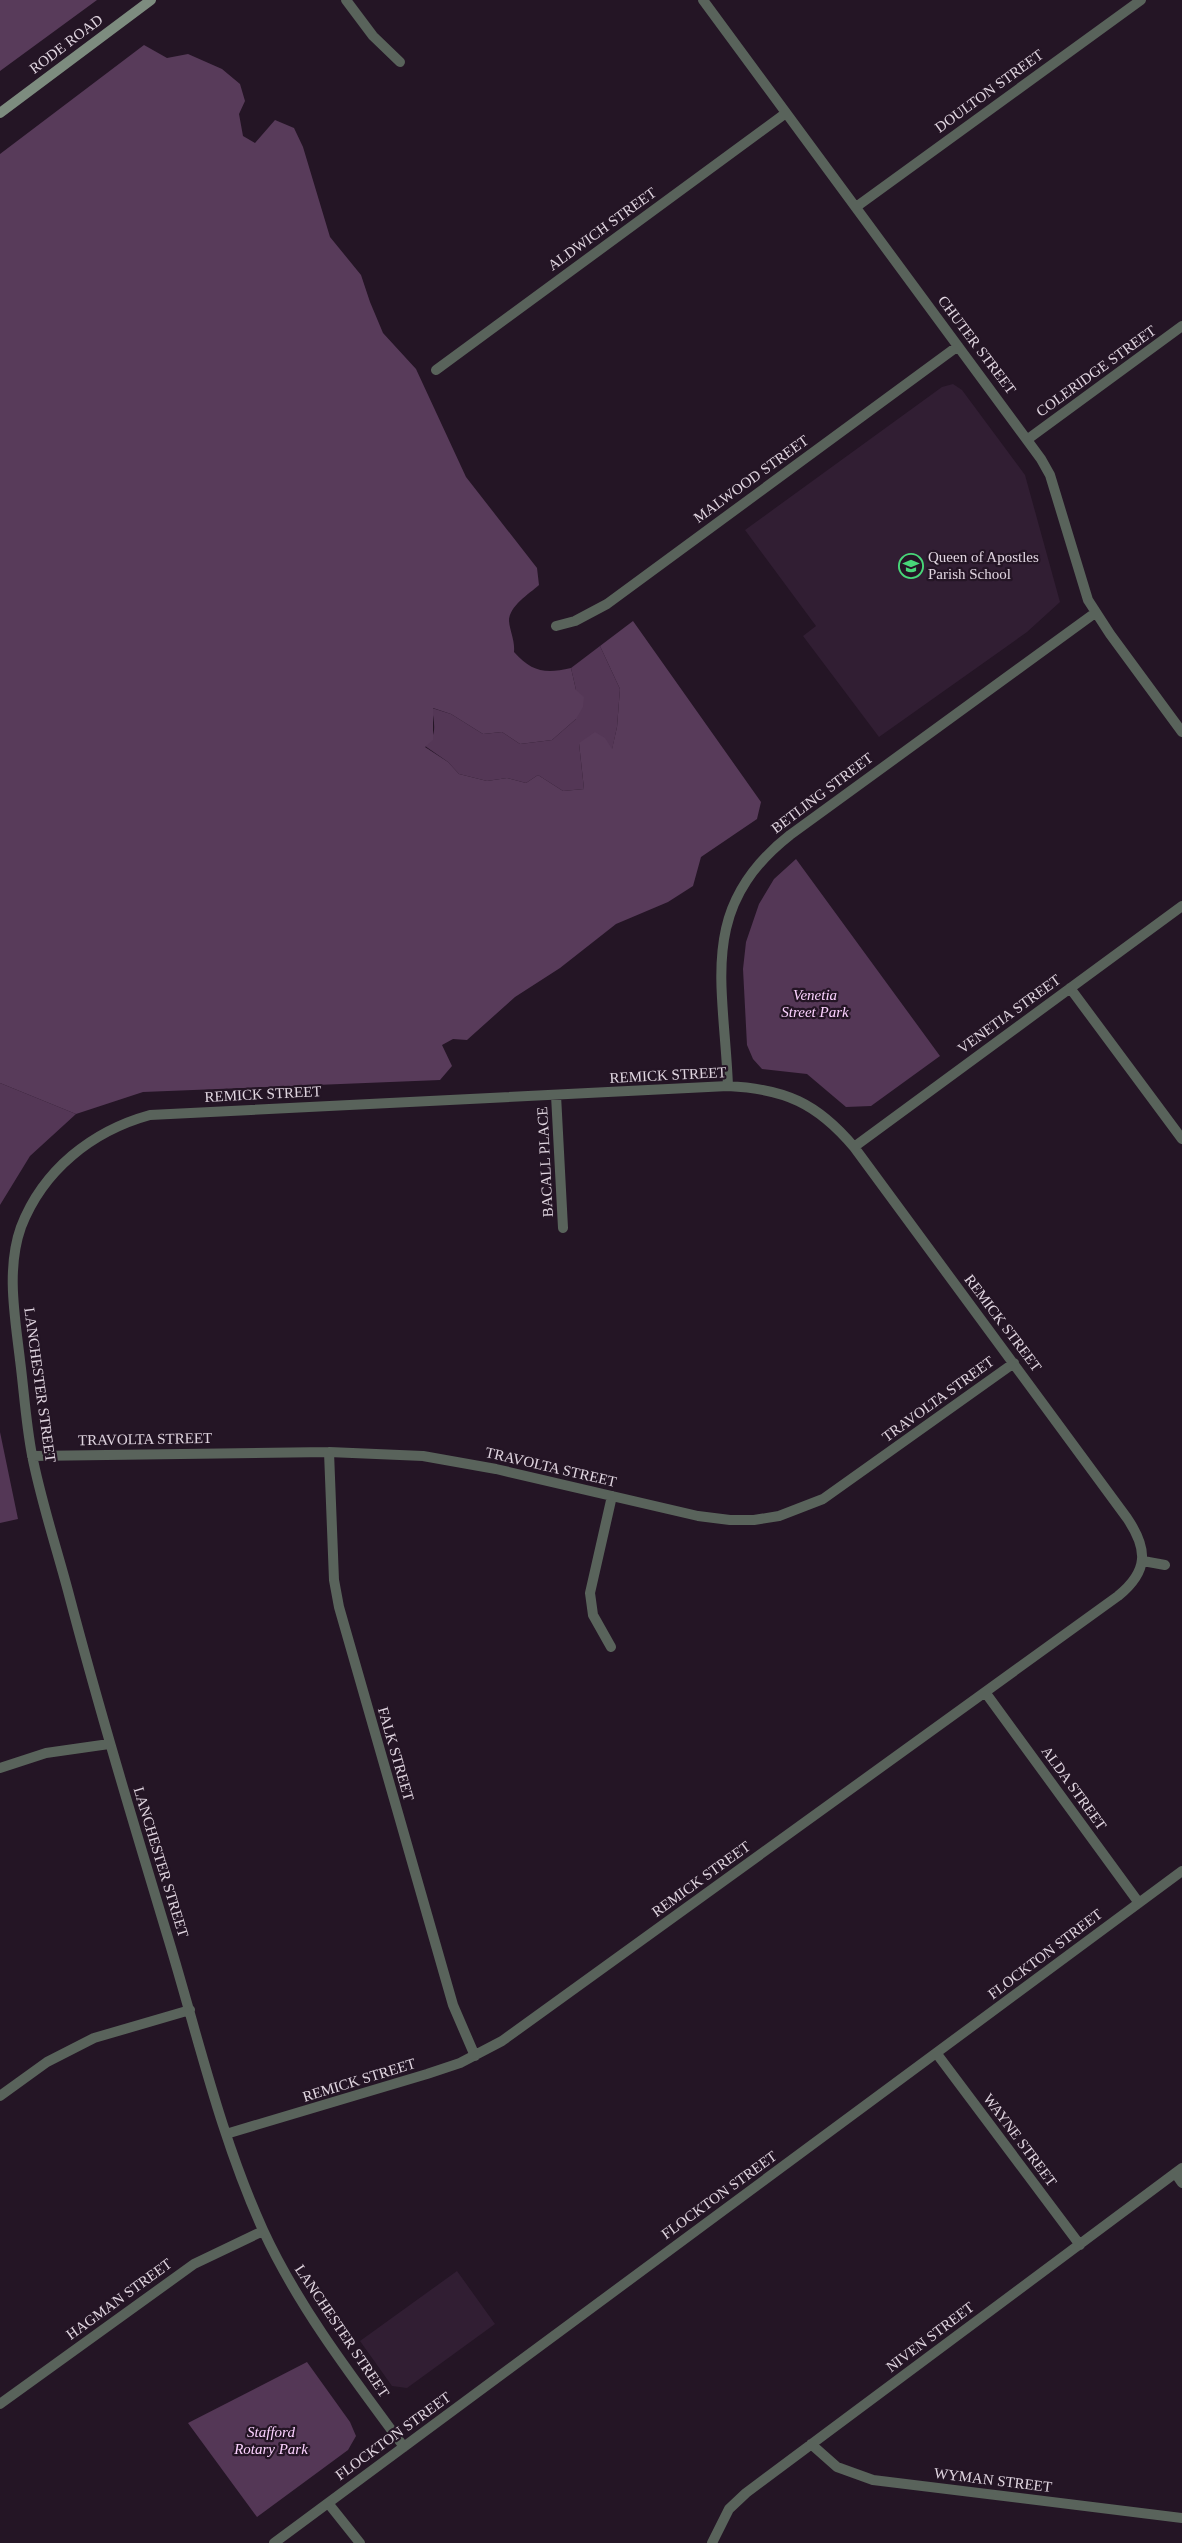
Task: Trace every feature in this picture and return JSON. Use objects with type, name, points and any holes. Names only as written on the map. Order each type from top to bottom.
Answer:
[{"type":"main road","name":"RODE ROAD","points":[[0,113],[151,0]]},
{"type":"street","points":[[346,0],[373,36],[400,62]]},
{"type":"street","name":"CHUTER STREET","points":[[703,0],[1028,439],[1050,475],[1084,590],[1095,612],[1182,732]]},
{"type":"street","name":"DOULTON STREET","points":[[856,207],[1140,0]]},
{"type":"street","name":"ALDWICH STREET","points":[[436,370],[786,113]]},
{"type":"street","name":"COLERIDGE STREET","points":[[1028,439],[1182,326]]},
{"type":"street","name":"MALWOOD STREET","points":[[556,626],[575,621],[607,604],[958,346]]},
{"type":"street","name":"BETLING STREET","points":[[728,1086],[721,970],[722,947],[729,912],[748,875],[765,856],[790,834],[1095,612]]},
{"type":"street","name":"VENETIA STREET","points":[[854,1148],[1182,906]]},
{"type":"street","points":[[1070,988],[1182,1139]]},
{"type":"street","name":"REMICK STREET","points":[[17,1243],[22,1227],[35,1201],[67,1159],[103,1133],[150,1115],[728,1086],[770,1090],[797,1100],[827,1118],[854,1148],[1137,1532],[1142,1547],[1143,1561],[1137,1575],[1128,1588],[526,2024],[475,2056],[427,2074],[226,2134]]},
{"type":"street","name":"BACALL PLACE","points":[[556,1095],[563,1228]]},
{"type":"street","name":"LANCHESTER STREET","points":[[17,1243],[13,1278],[14,1306],[32,1456],[109,1744],[226,2134],[263,2231],[303,2305],[404,2447]]},
{"type":"street","name":"TRAVOLTA STREET","points":[[32,1456],[379,1452],[461,1462],[698,1516],[730,1520],[754,1520],[804,1508],[845,1485],[1014,1363]]},
{"type":"street","name":"FALK STREET","points":[[329,1452],[334,1580],[339,1606],[453,2005],[475,2056]]},
{"type":"street","points":[[611,1647],[593,1615],[590,1593],[612,1496]]},
{"type":"street","points":[[1143,1561],[1165,1565]]},
{"type":"street","name":"ALDA STREET","points":[[985,1692],[1139,1903]]},
{"type":"street","points":[[0,1768],[46,1754],[109,1744]]},
{"type":"street","name":"FLOCKTON STREET","points":[[274,2543],[1182,1871]]},
{"type":"street","points":[[0,2096],[47,2062],[94,2038],[190,2010]]},
{"type":"street","name":"WAYNE STREET","points":[[936,2054],[1080,2245]]},
{"type":"street","points":[[1178,2170],[1182,2183]]},
{"type":"street","name":"NIVEN STREET","points":[[712,2543],[723,2518],[737,2500],[1178,2170]]},
{"type":"street","name":"HAGMAN STREET","points":[[0,2404],[194,2264],[263,2231]]},
{"type":"street","name":"WYMAN STREET","points":[[811,2444],[837,2467],[873,2480],[1182,2518]]},
{"type":"street","points":[[328,2503],[360,2543]]},
{"type":"shaded area","points":[[0,0],[97,0],[0,71]]},
{"type":"shaded area","points":[[144,45],[167,58],[188,54],[222,69],[240,84],[245,101],[239,114],[243,136],[255,143],[275,120],[294,128],[303,147],[330,237],[361,275],[383,333],[416,369],[466,477],[537,568],[539,585],[516,605],[510,616],[509,621],[514,652],[527,664],[540,670],[554,671],[571,668],[576,690],[584,697],[583,707],[576,719],[552,740],[520,744],[502,732],[483,734],[451,714],[433,708],[433,740],[425,747],[448,762],[459,774],[487,781],[507,778],[526,783],[538,775],[563,791],[584,789],[579,743],[595,732],[605,738],[612,749],[617,727],[620,689],[600,646],[633,621],[761,802],[757,819],[701,857],[693,886],[668,902],[616,924],[560,968],[515,997],[467,1040],[453,1039],[442,1045],[452,1066],[440,1080],[143,1092],[76,1114],[0,1083],[0,154]]},
{"type":"shaded area","name":"Queen of Apostles Parish School","points":[[953,384],[962,390],[1025,475],[1060,602],[1027,632],[879,737],[803,636],[816,626],[745,530],[942,387]]},
{"type":"shaded area","points":[[457,2271],[495,2324],[407,2388],[392,2386],[360,2341]]},
{"type":"green space","points":[[600,646],[620,689],[617,727],[612,750],[579,743],[584,789],[563,791],[538,775],[526,783],[507,778],[487,781],[459,774],[448,762],[425,746],[433,734],[432,708],[451,714],[483,734],[502,732],[520,744],[552,740],[576,719],[576,690],[571,668]]},
{"type":"green space","name":"Venetia Street Park","points":[[796,859],[940,1056],[871,1106],[846,1107],[807,1074],[762,1069],[753,1059],[747,1045],[743,969],[746,942],[759,904],[774,879]]},
{"type":"green space","points":[[0,1083],[76,1114],[30,1156],[0,1205]]},
{"type":"green space","points":[[0,1432],[18,1519],[0,1523]]},
{"type":"green space","name":"Stafford Rotary Park","points":[[307,2362],[350,2422],[356,2436],[348,2450],[257,2517],[188,2423]]},
{"type":"place","name":"Queen of Apostles Parish School","points":[[911,566]]}]
